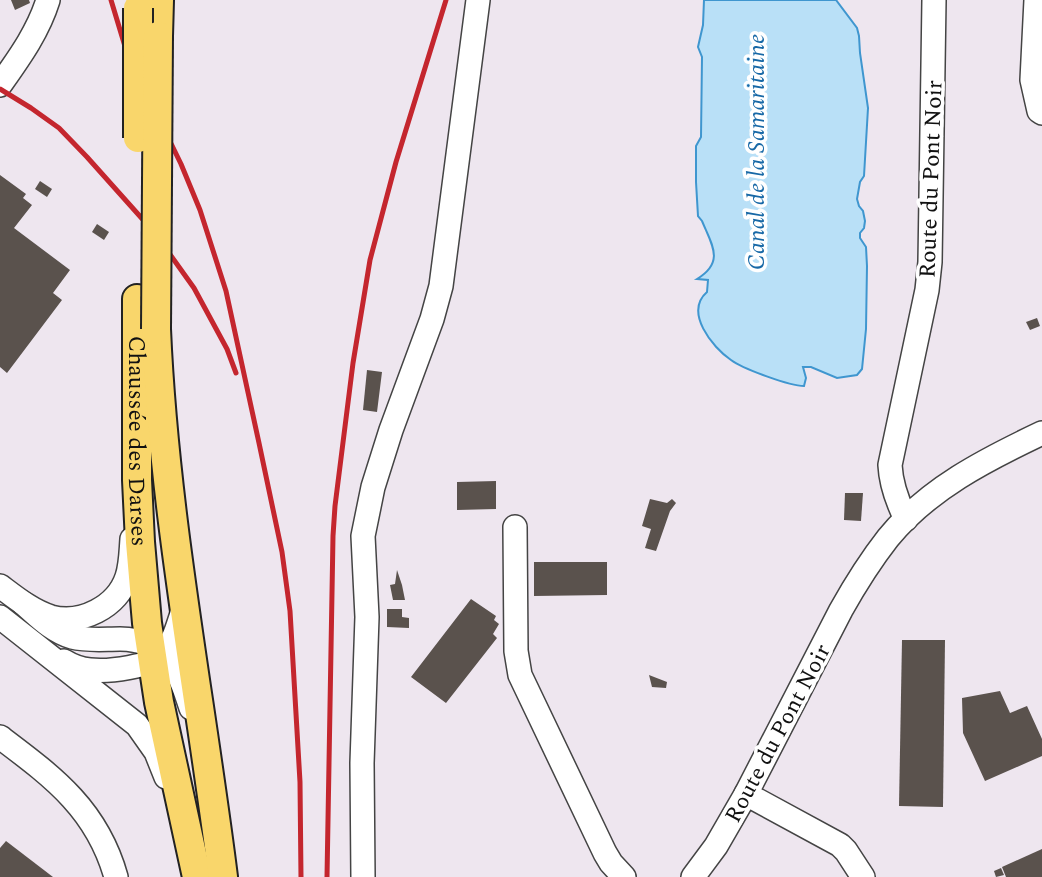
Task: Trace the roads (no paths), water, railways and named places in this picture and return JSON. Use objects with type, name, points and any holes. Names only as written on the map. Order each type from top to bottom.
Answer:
[{"type":"main road","name":"Chaussée des Darses","points":[[145,3],[158,36],[156,329],[164,449],[171,516],[223,877]]},
{"type":"main road","name":"Chaussée des Darses","points":[[145,3],[137,299],[137,480],[140,550],[170,754],[196,872]]},
{"type":"street","points":[[0,85],[30,41],[48,0]]},
{"type":"street","points":[[363,877],[362,763],[367,617],[362,546],[364,527],[384,450],[432,319],[441,286],[478,0]]},
{"type":"street","name":"Route du Pont Noir","points":[[906,519],[896,499],[890,465],[929,270],[934,0]]},
{"type":"street","points":[[1036,0],[1032,80],[1039,111],[1042,113]]},
{"type":"street","name":"Route du Pont Noir","points":[[694,877],[716,846],[746,794],[855,586],[872,560],[906,519],[935,494],[966,472],[1042,433]]},
{"type":"street","points":[[23,603],[52,617],[69,619],[94,613],[117,595],[129,567],[137,480]]},
{"type":"street","points":[[515,527],[516,651],[520,674],[605,853],[625,877]]},
{"type":"street","points":[[0,586],[51,627],[68,635],[85,639],[132,640],[174,666],[183,685],[207,761]]},
{"type":"street","points":[[43,649],[71,665],[87,670],[113,669],[155,653],[177,629],[184,607]]},
{"type":"street","points":[[0,617],[129,717],[151,742],[166,776],[196,872]]},
{"type":"street","points":[[0,737],[46,771],[74,799],[99,836],[116,877]]},
{"type":"street","points":[[746,794],[840,845],[863,877]]},
{"type":"street","points":[[605,853],[612,877]]},
{"type":"water","name":"Canal de la Samaritaine","points":[[704,0],[836,0],[857,28],[868,108],[864,176],[857,199],[865,221],[860,238],[866,247],[867,266],[866,329],[862,369],[857,375],[837,378],[811,367],[803,367],[806,378],[804,386],[778,380],[731,360],[716,347],[703,329],[698,309],[707,292],[708,280],[697,279],[706,273],[714,260],[712,245],[698,216],[696,182],[696,146],[701,137],[702,57],[698,47],[703,25]]},
{"type":"railway","points":[[111,0],[127,53],[181,164],[200,210],[226,291],[259,443],[282,552],[290,611],[300,782],[301,877]]},
{"type":"railway","points":[[327,877],[333,536],[353,363],[370,260],[396,162],[446,0]]},
{"type":"railway","points":[[0,89],[59,128],[154,232],[194,288],[227,349],[236,373]]}]
